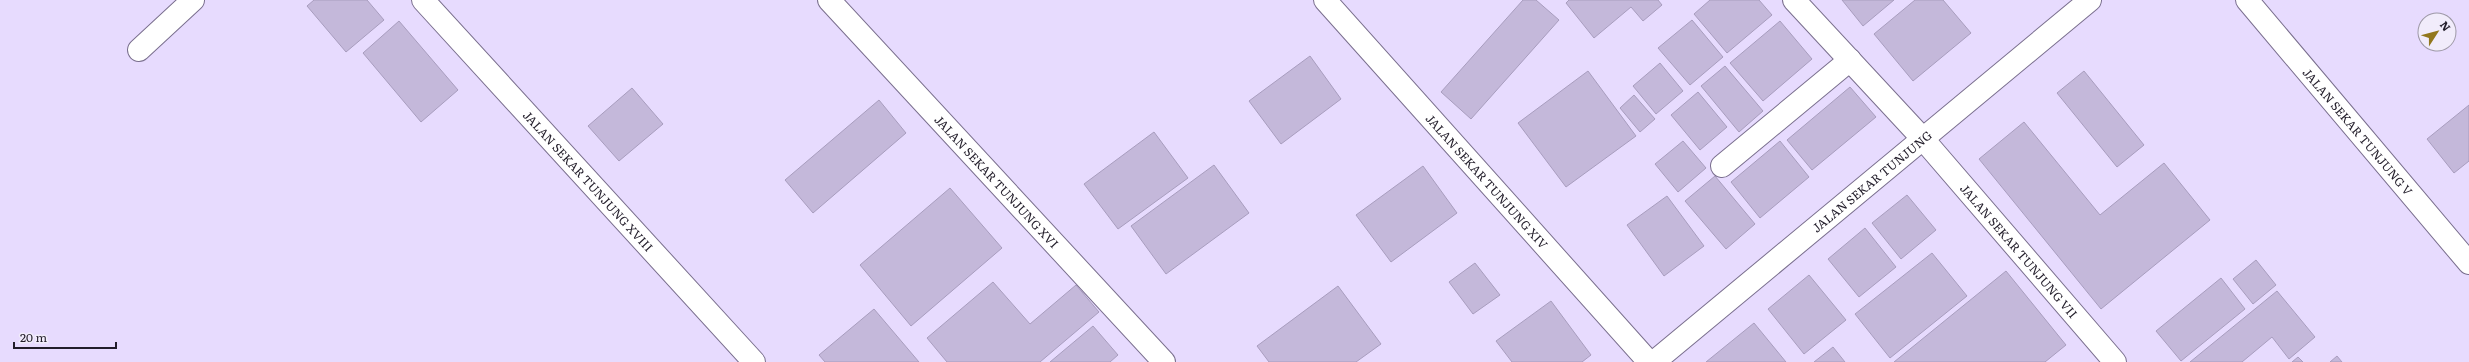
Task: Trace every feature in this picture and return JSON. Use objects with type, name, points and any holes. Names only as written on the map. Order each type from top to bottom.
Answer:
[{"type":"street","points":[[139,50],[193,0]]},
{"type":"street","name":"JALAN SEKAR TUNJUNG XVIII","points":[[423,0],[754,362]]},
{"type":"street","name":"JALAN SEKAR TUNJUNG XVI","points":[[829,0],[1164,362]]},
{"type":"street","name":"JALAN SEKAR TUNJUNG XIV","points":[[1325,0],[1649,362]]},
{"type":"street","name":"JALAN SEKAR TUNJUNG VII","points":[[1794,0],[1924,139],[2115,362]]},
{"type":"street","name":"JALAN SEKAR TUNJUNG","points":[[1654,362],[2090,0]]},
{"type":"street","name":"JALAN SEKAR TUNJUNG V","points":[[2247,0],[2469,263]]},
{"type":"street","points":[[1722,166],[1850,60]]},
{"type":"building","points":[[314,0],[367,0],[384,20],[346,52],[307,6]]},
{"type":"building","points":[[1523,0],[1536,0],[1559,20],[1471,119],[1441,92]]},
{"type":"building","points":[[1569,0],[1658,0],[1662,5],[1643,21],[1631,7],[1594,38],[1566,3]]},
{"type":"building","points":[[1710,0],[1759,0],[1772,15],[1727,53],[1694,14]]},
{"type":"building","points":[[1842,0],[1894,0],[1863,26]]},
{"type":"building","points":[[1915,0],[1943,0],[1971,33],[1913,81],[1874,34]]},
{"type":"building","points":[[1692,20],[1723,57],[1690,85],[1658,48]]},
{"type":"building","points":[[399,21],[458,90],[421,122],[363,53]]},
{"type":"building","points":[[1780,21],[1812,59],[1763,101],[1730,63]]},
{"type":"building","points":[[1310,56],[1341,99],[1281,144],[1249,101]]},
{"type":"building","points":[[1660,63],[1683,91],[1656,114],[1633,86]]},
{"type":"building","points":[[1725,66],[1763,111],[1739,132],[1701,86]]},
{"type":"building","points":[[1588,71],[1636,136],[1566,187],[1518,123]]},
{"type":"building","points":[[2084,71],[2144,145],[2117,167],[2057,93]]},
{"type":"building","points":[[1850,87],[1876,117],[1812,170],[1787,140]]},
{"type":"building","points":[[632,88],[663,124],[619,161],[588,126]]},
{"type":"building","points":[[1698,92],[1727,127],[1700,150],[1671,115]]},
{"type":"building","points":[[1634,95],[1655,119],[1640,132],[1620,108]]},
{"type":"building","points":[[879,100],[906,133],[813,213],[785,180]]},
{"type":"building","points":[[2469,105],[2469,161],[2454,173],[2427,139]]},
{"type":"building","points":[[2024,122],[2100,215],[2164,163],[2210,220],[2101,309],[1979,159]]},
{"type":"building","points":[[1154,132],[1188,178],[1118,229],[1084,184]]},
{"type":"building","points":[[1683,141],[1706,168],[1678,192],[1655,164]]},
{"type":"building","points":[[1780,141],[1809,177],[1760,218],[1731,182]]},
{"type":"building","points":[[1214,165],[1249,213],[1166,274],[1131,226]]},
{"type":"building","points":[[1423,166],[1457,213],[1391,262],[1356,215]]},
{"type":"building","points":[[1715,176],[1755,224],[1726,249],[1685,201]]},
{"type":"building","points":[[950,188],[1002,248],[911,326],[860,265]]},
{"type":"building","points":[[1907,195],[1936,230],[1901,259],[1872,223]]},
{"type":"building","points":[[1667,196],[1704,246],[1664,276],[1627,225]]},
{"type":"building","points":[[1865,228],[1896,267],[1859,297],[1828,259]]},
{"type":"building","points":[[1932,253],[1967,296],[1890,358],[1855,314]]},
{"type":"building","points":[[2256,260],[2276,285],[2253,304],[2233,279]]},
{"type":"building","points":[[1475,263],[1500,295],[1473,314],[1449,282]]},
{"type":"building","points":[[2006,271],[2066,345],[2045,362],[1894,362]]},
{"type":"building","points":[[1809,275],[1846,320],[1804,354],[1768,309]]},
{"type":"building","points":[[2221,278],[2245,309],[2181,361],[2156,331]]},
{"type":"building","points":[[993,282],[1030,324],[1076,285],[1099,312],[1040,362],[947,362],[927,338]]},
{"type":"building","points":[[1338,286],[1381,344],[1356,362],[1269,362],[1257,346]]},
{"type":"building","points":[[2277,291],[2315,337],[2289,359],[2272,337],[2242,362],[2190,362]]},
{"type":"building","points":[[1551,301],[1591,355],[1582,362],[1512,362],[1496,341]]},
{"type":"building","points":[[874,309],[919,362],[825,362],[819,355]]},
{"type":"building","points":[[1754,323],[1786,362],[1706,362]]},
{"type":"building","points":[[1093,326],[1118,355],[1110,362],[1050,362]]},
{"type":"building","points":[[1833,347],[1845,362],[1814,362]]},
{"type":"building","points":[[2337,356],[2342,362],[2330,362]]},
{"type":"building","points":[[2298,357],[2303,362],[2292,362]]}]
